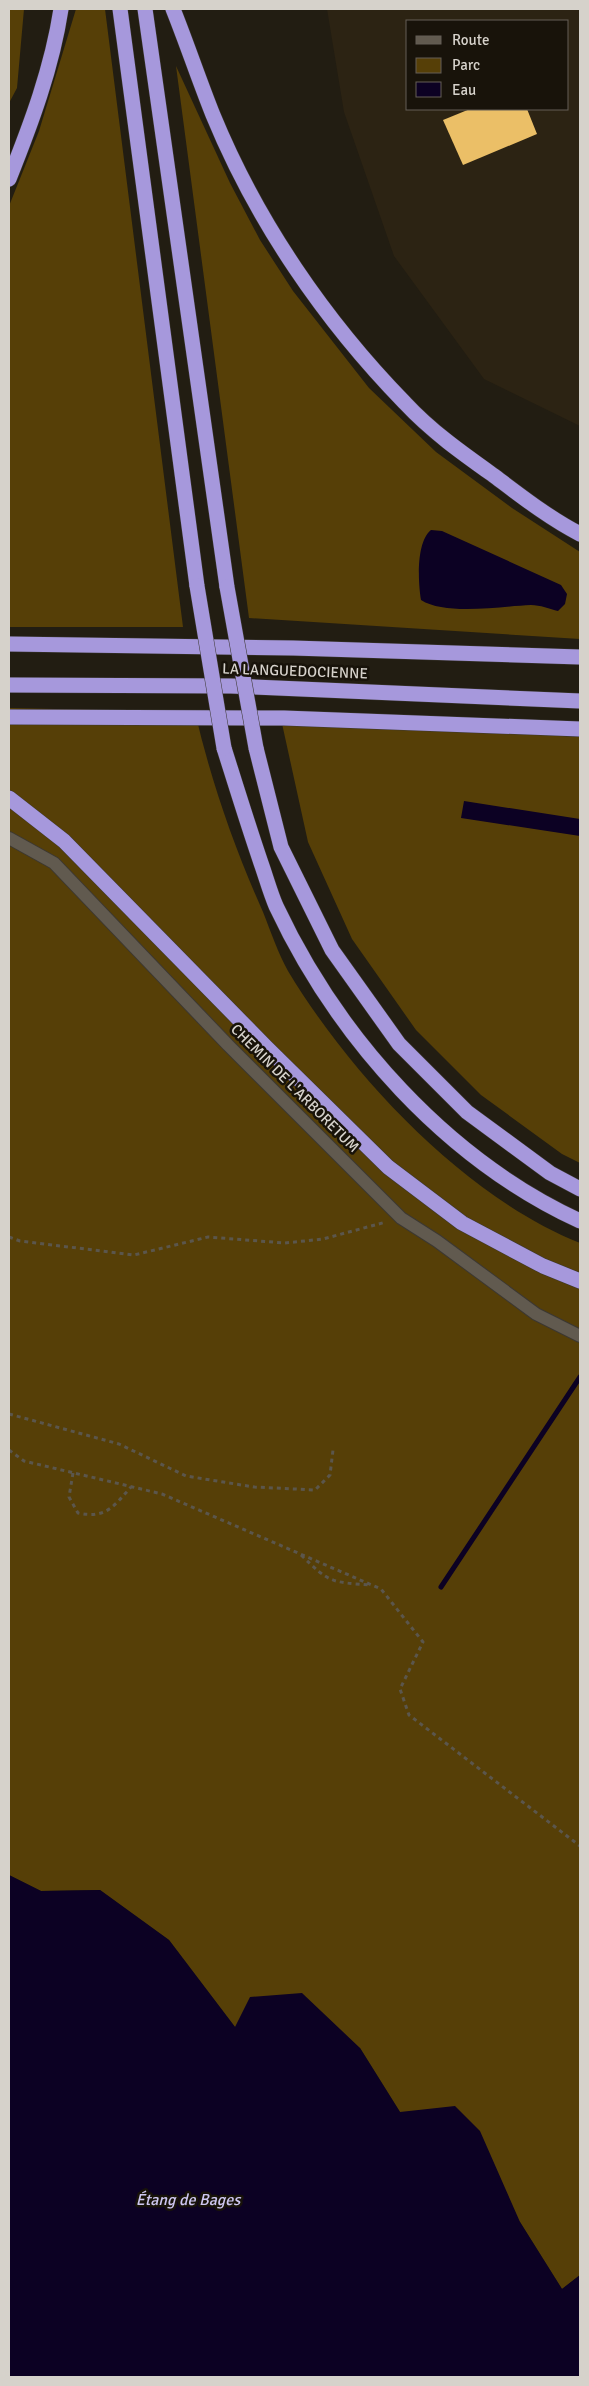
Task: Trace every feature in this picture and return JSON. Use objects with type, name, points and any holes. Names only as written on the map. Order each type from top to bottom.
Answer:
[{"type":"highway","points":[[9,180],[30,128],[55,47],[61,9]]},
{"type":"highway","points":[[120,9],[197,586],[224,748],[247,824],[275,904],[305,964],[340,1015],[379,1065],[433,1121],[498,1174],[580,1221]]},
{"type":"highway","points":[[145,9],[227,587],[256,748],[281,847],[332,950],[399,1044],[466,1112],[550,1173],[580,1188]]},
{"type":"highway","points":[[173,9],[213,116],[250,192],[273,233],[305,282],[352,344],[406,404],[446,440],[520,496],[580,534]]},
{"type":"highway","name":"LA LANGUEDOCIENNE","points":[[9,644],[293,648],[580,657]]},
{"type":"highway","name":"LA LANGUEDOCIENNE","points":[[9,685],[231,686],[580,701]]},
{"type":"highway","points":[[9,717],[284,718],[580,729]]},
{"type":"highway","points":[[9,798],[64,841],[266,1047],[388,1167],[462,1223],[543,1266],[580,1281]]},
{"type":"street","name":"CHEMIN DE L'ARBORETUM","points":[[9,838],[54,863],[222,1038],[401,1218],[437,1241],[536,1314],[580,1336]]},
{"type":"path","points":[[9,1237],[134,1255],[208,1236],[285,1243],[323,1239],[401,1218]]},
{"type":"path","points":[[9,1414],[119,1444],[186,1476],[254,1487],[315,1490],[330,1475],[333,1450]]},
{"type":"path","points":[[9,1450],[24,1461],[162,1494],[381,1588],[422,1642],[400,1689],[409,1715],[580,1846]]},
{"type":"path","points":[[73,1472],[69,1497],[78,1513],[92,1515],[111,1510],[131,1487]]},
{"type":"path","points":[[299,1553],[322,1576],[335,1582],[372,1585]]},
{"type":"shaded area","points":[[327,9],[580,9],[580,426],[484,379],[394,256],[344,112]]},
{"type":"green space","points":[[9,9],[24,9],[17,88],[9,103]]},
{"type":"green space","points":[[76,9],[105,9],[183,627],[9,627],[9,206],[39,131]]},
{"type":"green space","points":[[176,66],[230,183],[260,240],[293,291],[369,388],[436,452],[512,508],[580,552],[580,639],[249,618]]},
{"type":"green space","points":[[9,708],[195,712],[224,814],[242,863],[284,964],[314,1011],[344,1052],[378,1092],[415,1130],[454,1165],[495,1196],[537,1222],[580,1243],[580,2275],[562,2289],[520,2222],[400,2112],[360,2048],[235,2027],[169,1940],[100,1890],[41,1891],[9,1875]]},
{"type":"green space","points":[[281,719],[580,737],[580,1163],[562,1154],[481,1095],[416,1030],[352,939],[308,842]]},
{"type":"water","points":[[431,530],[442,531],[561,585],[567,594],[565,604],[558,611],[531,605],[459,609],[432,605],[421,600],[419,583],[420,553],[426,536]]},
{"type":"water","points":[[464,801],[580,819],[580,836],[461,818]]},
{"type":"water","name":"Étang de Bages","points":[[9,1875],[41,1891],[100,1890],[169,1940],[235,2027],[250,1997],[302,1993],[360,2048],[400,2112],[455,2106],[480,2131],[520,2222],[562,2289],[580,2275],[580,2377],[9,2377]]},
{"type":"building","points":[[468,110],[527,110],[537,134],[463,165],[443,120]]},
{"type":"waterway","points":[[441,1587],[580,1377]]}]
